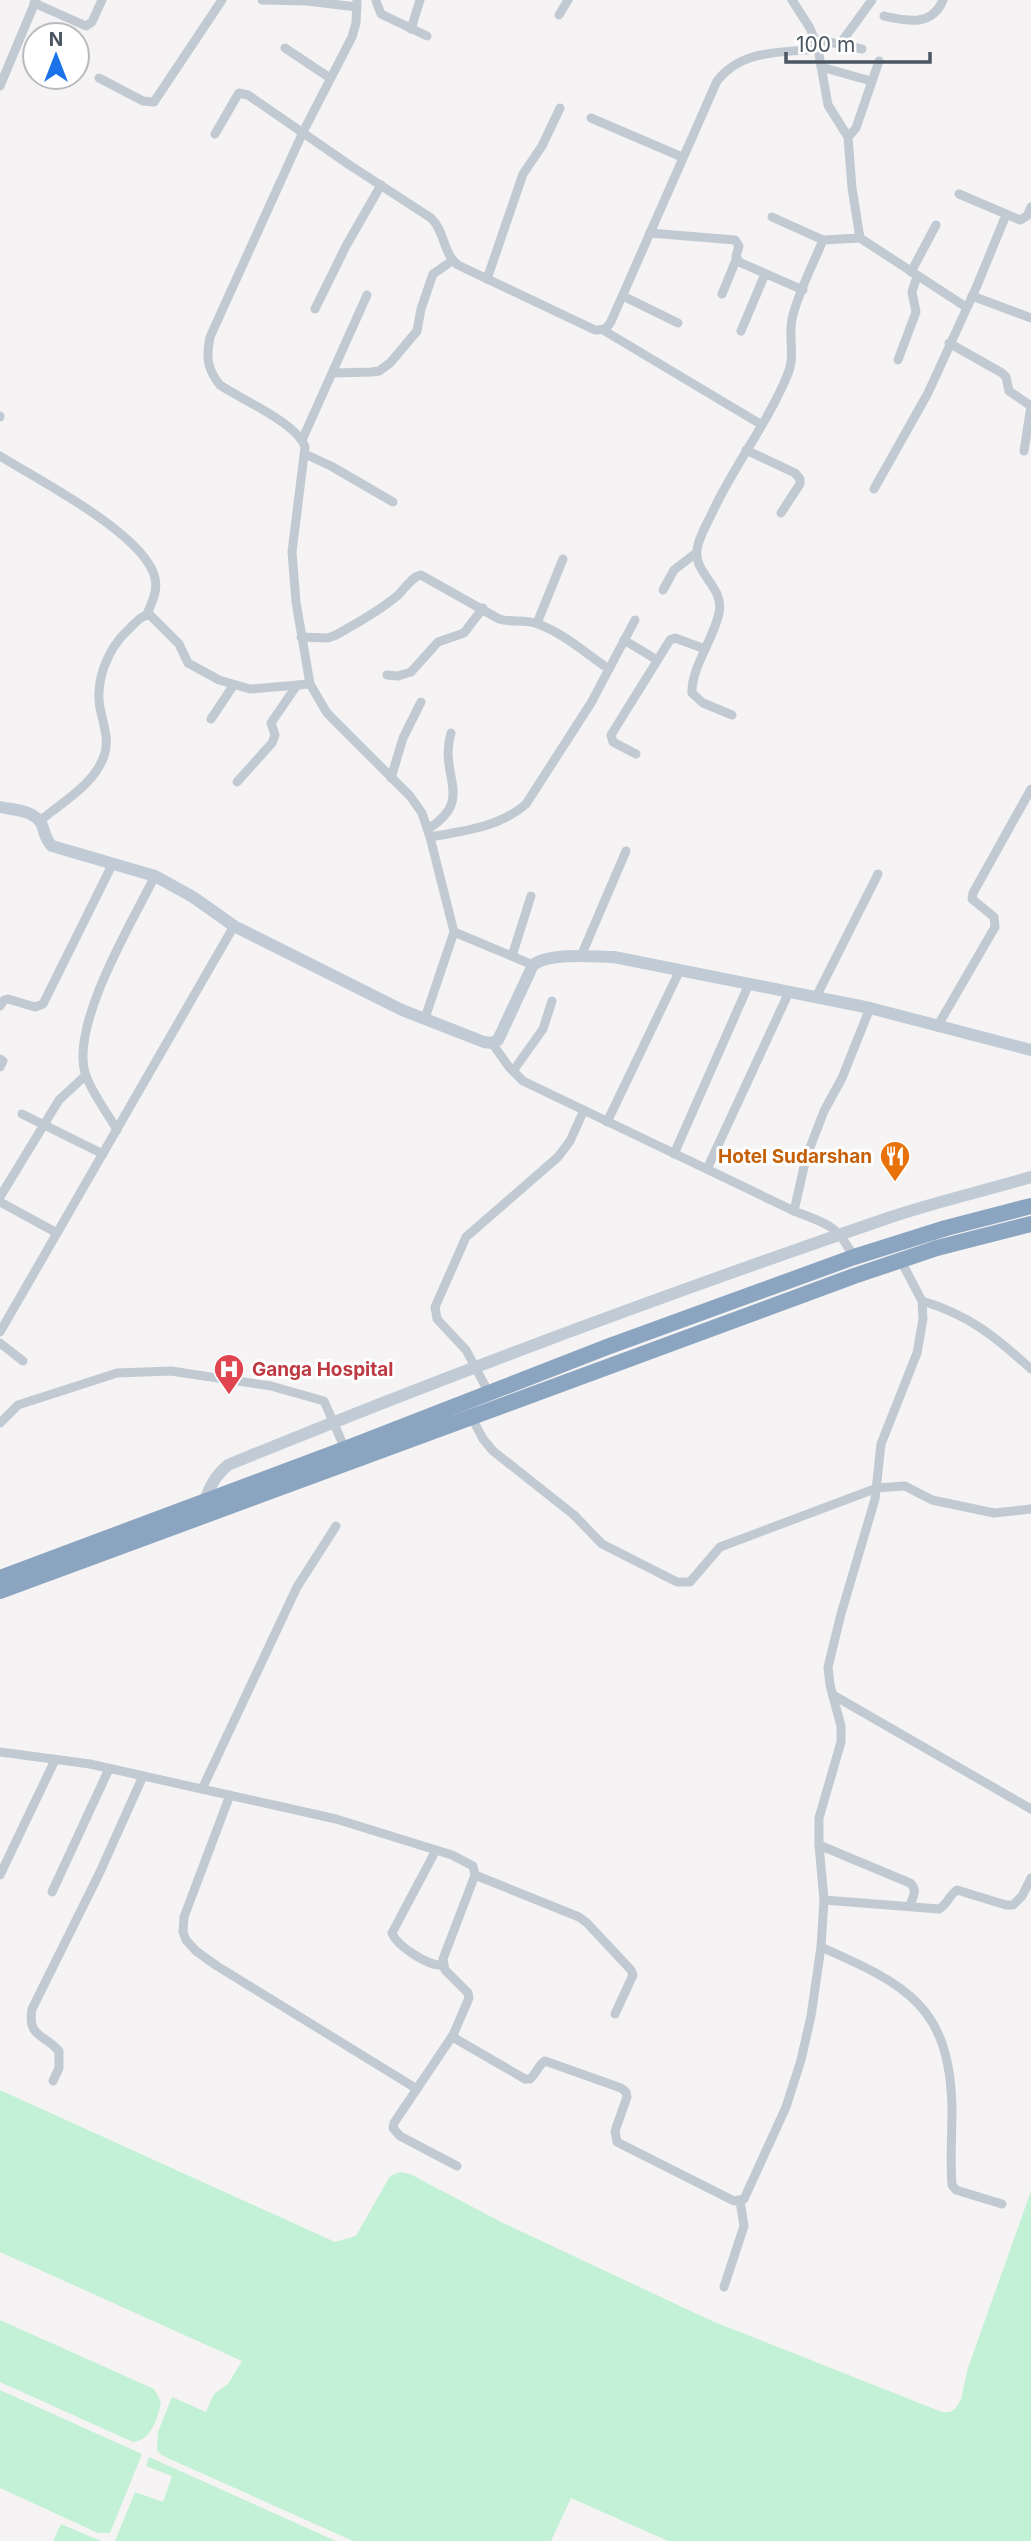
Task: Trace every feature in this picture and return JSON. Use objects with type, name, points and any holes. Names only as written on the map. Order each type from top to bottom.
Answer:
[{"type":"highway","points":[[0,1578],[854,1257],[946,1228],[1031,1206]]},
{"type":"highway","points":[[0,1591],[901,1260],[1031,1224]]},
{"type":"street","points":[[0,86],[35,2],[86,26],[92,22],[102,0]]},
{"type":"street","points":[[99,78],[143,101],[154,102],[222,0]]},
{"type":"street","points":[[262,0],[357,3],[378,1],[381,14],[427,36]]},
{"type":"street","points":[[411,29],[420,0]]},
{"type":"street","points":[[559,15],[568,0]]},
{"type":"street","points":[[792,0],[815,39],[828,105],[848,137],[860,238]]},
{"type":"street","points":[[840,44],[872,0]]},
{"type":"street","points":[[884,16],[921,21],[936,12],[943,0]]},
{"type":"street","points":[[357,3],[354,31],[303,132],[210,337],[207,363],[220,385],[292,429],[302,440],[305,454],[292,552],[301,637],[310,684],[327,713],[417,804],[429,833],[454,932],[425,1018]]},
{"type":"street","points":[[815,39],[862,49]]},
{"type":"street","points":[[285,48],[330,78]]},
{"type":"street","points":[[215,134],[239,93],[248,95],[439,224],[452,261],[595,330],[603,330],[609,327],[709,97],[726,71],[740,60],[752,56],[818,49]]},
{"type":"street","points":[[848,137],[856,128],[879,61]]},
{"type":"street","points":[[821,67],[871,81]]},
{"type":"street","points":[[486,279],[526,168],[538,152],[561,108]]},
{"type":"street","points":[[591,118],[682,157]]},
{"type":"street","points":[[315,309],[346,246],[381,185]]},
{"type":"street","points":[[959,194],[1006,215],[1023,219],[1031,207]]},
{"type":"street","points":[[874,489],[928,393],[1006,215]]},
{"type":"street","points":[[772,217],[823,240],[860,238],[966,307]]},
{"type":"street","points":[[898,360],[916,312],[912,292],[914,274],[936,225]]},
{"type":"street","points":[[650,233],[735,240],[739,246],[736,260],[722,294]]},
{"type":"street","points":[[663,590],[674,570],[696,553],[724,488],[762,425],[791,369],[792,319],[823,240]]},
{"type":"street","points":[[736,260],[803,290]]},
{"type":"street","points":[[333,373],[379,371],[390,363],[416,331],[433,274],[452,261]]},
{"type":"street","points":[[741,331],[765,274]]},
{"type":"street","points":[[302,440],[367,295]]},
{"type":"street","points":[[623,296],[678,323]]},
{"type":"street","points":[[972,296],[1031,318]]},
{"type":"street","points":[[603,330],[762,425]]},
{"type":"street","points":[[949,343],[1006,376],[1009,391],[1031,406],[1024,451]]},
{"type":"street","points":[[746,450],[795,473],[800,478],[800,484],[781,513]]},
{"type":"street","points":[[305,454],[393,502]]},
{"type":"street","points":[[0,456],[108,524],[144,556],[151,568],[156,588],[147,614],[124,633],[104,666],[99,696],[106,750],[99,767],[93,777],[40,821]]},
{"type":"street","points":[[696,553],[701,569],[715,587],[720,603],[714,629],[693,682],[692,693],[703,702],[732,715]]},
{"type":"street","points":[[537,623],[564,559]]},
{"type":"street","points":[[301,637],[328,638],[336,635],[383,607],[417,575],[426,577],[509,622],[537,623],[573,642],[609,669]]},
{"type":"street","points":[[387,675],[398,676],[411,672],[438,642],[464,633],[483,608]]},
{"type":"street","points":[[147,614],[179,644],[186,660],[192,666],[233,686],[250,689],[310,684]]},
{"type":"street","points":[[429,833],[501,821],[527,804],[580,720],[635,620]]},
{"type":"street","points":[[636,754],[613,742],[611,735],[657,660],[672,639],[705,649]]},
{"type":"street","points":[[624,640],[657,660]]},
{"type":"street","points":[[237,782],[272,743],[275,735],[271,723],[297,685]]},
{"type":"street","points":[[211,719],[233,686]]},
{"type":"street","points":[[391,778],[403,738],[421,702]]},
{"type":"street","points":[[429,833],[446,815],[454,799],[447,753],[451,733]]},
{"type":"street","points":[[937,1027],[995,927],[994,917],[975,903],[972,899],[973,893],[1031,789]]},
{"type":"street","points":[[0,807],[30,814],[40,821],[47,841],[52,846],[155,876],[193,897],[234,926],[402,1010],[492,1043],[523,1081],[794,1211],[827,1224],[842,1236],[854,1257]]},
{"type":"street","points":[[580,956],[626,851]]},
{"type":"street","points":[[0,1006],[8,999],[35,1007],[43,1004],[113,863]]},
{"type":"street","points":[[816,997],[878,874]]},
{"type":"street","points":[[117,1130],[86,1075],[82,1059],[95,1000],[155,876]]},
{"type":"street","points":[[512,956],[531,895]]},
{"type":"street","points":[[0,1332],[234,926]]},
{"type":"street","points":[[454,932],[533,965]]},
{"type":"street","points":[[492,1043],[498,1040],[533,965],[543,959],[580,956],[614,957],[870,1008],[1031,1050]]},
{"type":"street","points":[[607,1122],[680,970]]},
{"type":"street","points":[[674,1154],[749,984]]},
{"type":"street","points":[[707,1169],[789,992]]},
{"type":"street","points":[[513,1071],[543,1029],[552,1001]]},
{"type":"street","points":[[794,1211],[804,1166],[819,1123],[842,1078],[870,1008]]},
{"type":"street","points":[[0,1059],[3,1061],[0,1067]]},
{"type":"street","points":[[57,1233],[0,1200],[60,1100],[86,1075]]},
{"type":"street","points":[[489,1393],[466,1350],[437,1319],[435,1307],[466,1237],[558,1157],[570,1141],[584,1110]]},
{"type":"street","points":[[22,1114],[103,1154]]},
{"type":"street","points":[[205,1502],[210,1485],[228,1465],[333,1422],[662,1297],[801,1248],[887,1219],[1031,1177]]},
{"type":"street","points":[[740,2202],[748,2194],[792,2088],[811,2016],[821,1947],[824,1900],[819,1845],[820,1809],[841,1742],[841,1726],[828,1667],[877,1489],[881,1444],[917,1353],[923,1320],[922,1301],[892,1244]]},
{"type":"street","points":[[922,1301],[948,1308],[994,1335],[1031,1369]]},
{"type":"street","points":[[0,1343],[23,1361]]},
{"type":"street","points":[[0,1412],[117,1373],[171,1371],[271,1385],[324,1401],[345,1449]]},
{"type":"street","points":[[0,1423],[18,1405]]},
{"type":"street","points":[[472,1418],[493,1451],[574,1514],[602,1544],[685,1584],[690,1582],[720,1547],[877,1489],[905,1486],[932,1500],[994,1513],[1031,1510]]},
{"type":"street","points":[[202,1789],[297,1587],[337,1526]]},
{"type":"street","points":[[833,1695],[1031,1809]]},
{"type":"street","points":[[0,1752],[109,1769],[336,1819],[452,1855],[473,1866],[475,1875],[443,1959],[443,1965],[470,1998],[453,2035],[394,2123],[395,2132],[457,2166]]},
{"type":"street","points":[[0,1875],[55,1760]]},
{"type":"street","points":[[52,1892],[109,1769]]},
{"type":"street","points":[[53,2081],[60,2068],[59,2051],[32,2029],[32,2009],[100,1872],[143,1776]]},
{"type":"street","points":[[230,1795],[184,1917],[183,1932],[186,1940],[217,1966],[417,2089]]},
{"type":"street","points":[[819,1845],[911,1883],[915,1892],[910,1905]]},
{"type":"street","points":[[436,1850],[392,1933],[429,1965],[443,1965]]},
{"type":"street","points":[[475,1875],[587,1923],[633,1975],[615,2014]]},
{"type":"street","points":[[824,1900],[939,1909],[945,1906],[952,1893],[957,1890],[1013,1905],[1022,1896],[1031,1878]]},
{"type":"street","points":[[821,1947],[880,1973],[925,2010],[933,2021],[947,2055],[950,2076],[952,2185],[956,2190],[1002,2204]]},
{"type":"street","points":[[453,2035],[525,2079],[534,2076],[545,2060],[621,2088],[626,2097],[615,2131],[617,2142],[740,2202]]},
{"type":"street","points":[[724,2287],[744,2226],[740,2202]]},
{"type":"green space","points":[[0,2090],[335,2242],[356,2236],[390,2176],[400,2172],[410,2174],[503,2223],[712,2321],[942,2412],[950,2412],[956,2408],[961,2399],[968,2368],[1031,2191],[1031,2541],[668,2541],[571,2498],[551,2541],[353,2541],[161,2455],[157,2450],[158,2432],[172,2397],[206,2412],[214,2394],[228,2384],[242,2361],[0,2252]]},
{"type":"green space","points":[[0,2320],[154,2389],[161,2402],[156,2421],[149,2433],[133,2442],[0,2382]]},
{"type":"green space","points":[[0,2390],[142,2454],[110,2533],[98,2533],[0,2488]]},
{"type":"green space","points":[[149,2457],[336,2541],[115,2541],[135,2492],[163,2502],[172,2476],[146,2466]]},
{"type":"green space","points":[[61,2524],[101,2541],[53,2541]]},
{"type":"place","name":"Hotel Sudarshan","points":[[895,1183]]},
{"type":"place","name":"Ganga Hospital","points":[[229,1396]]}]
